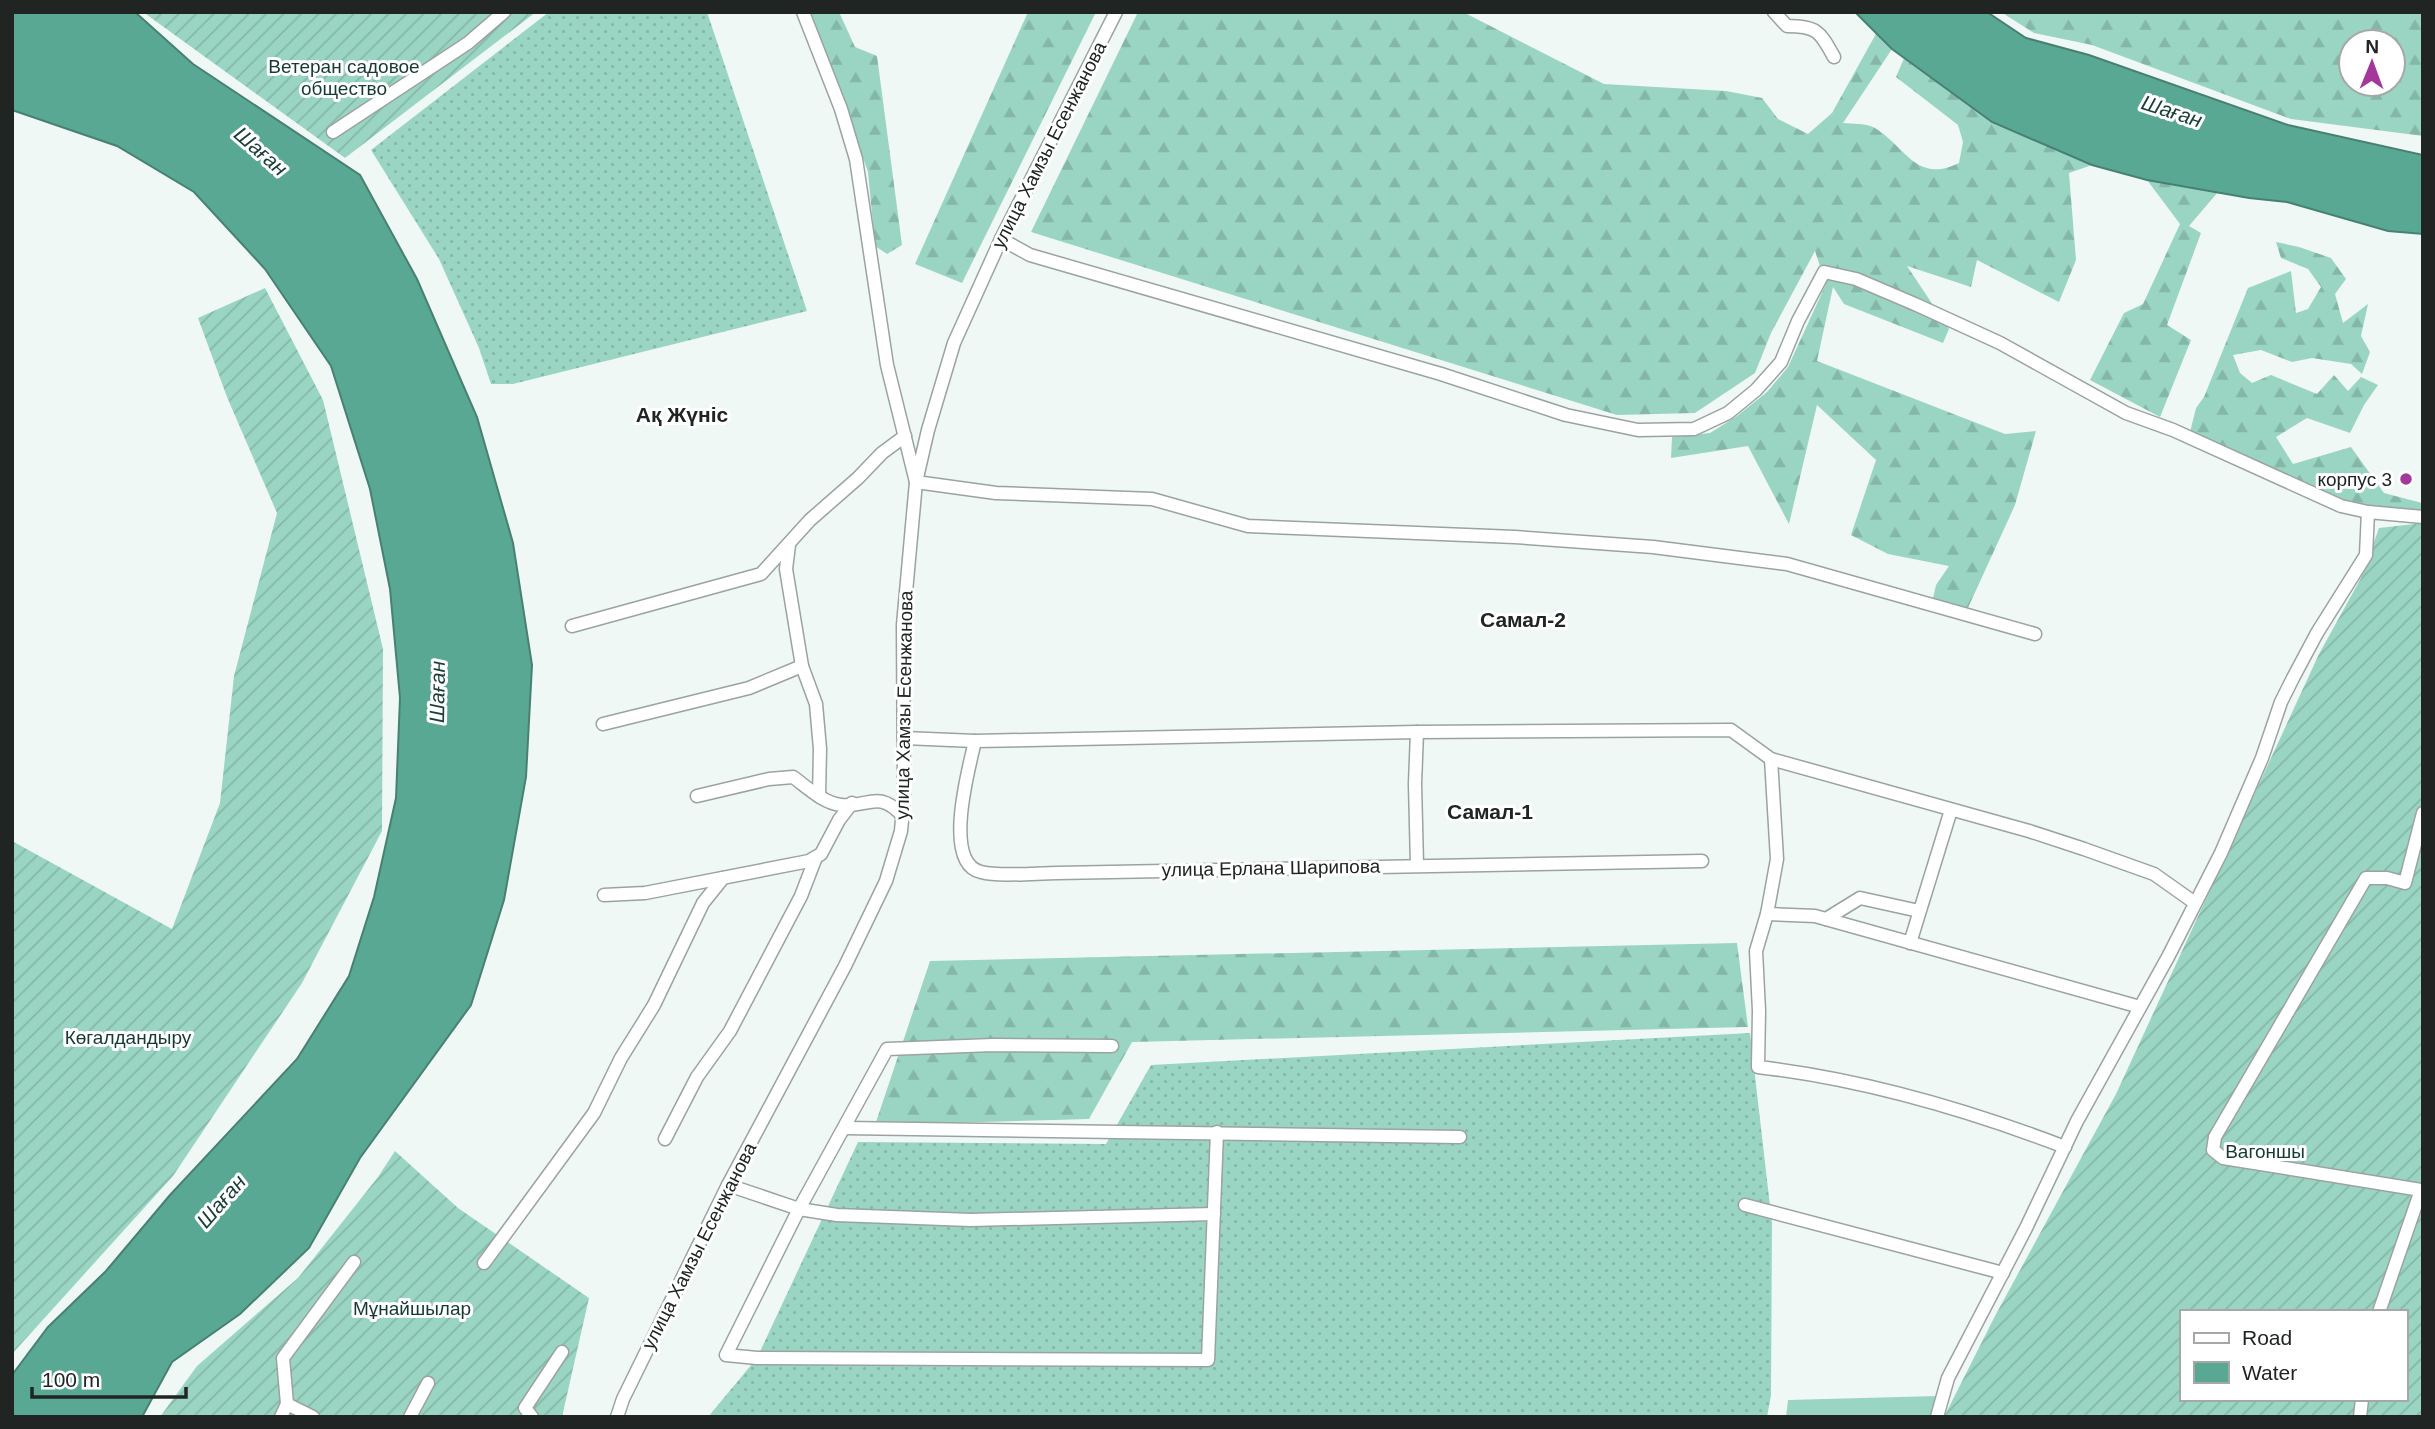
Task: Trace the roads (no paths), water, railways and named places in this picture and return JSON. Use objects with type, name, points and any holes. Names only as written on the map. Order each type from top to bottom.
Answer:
[{"type":"street","points":[[333,132],[468,43],[504,12]]},
{"type":"street","points":[[803,12],[841,109],[856,159],[887,365],[916,482],[996,493],[1152,499],[1248,526],[1515,537],[1653,547],[1787,564],[2035,634]]},
{"type":"street","name":"улица Хамзы Есенжанова","points":[[617,1417],[623,1399],[728,1185],[870,917],[886,881],[901,831],[903,625],[916,482],[928,430],[954,343],[1001,239],[1116,12]]},
{"type":"street","points":[[1774,12],[1787,26],[1805,26],[1820,32],[1834,57]]},
{"type":"street","points":[[1001,239],[1030,255],[1441,374],[1566,415],[1638,429],[1694,429],[1728,413],[1756,390],[1781,362],[1798,321],[1824,272],[1856,279],[1917,305],[2000,343],[2126,413],[2173,430],[2341,506],[2368,513],[2423,517]]},
{"type":"street","points":[[572,626],[761,574],[810,520],[858,478],[881,453],[905,436]]},
{"type":"street","points":[[1937,1417],[1948,1378],[2065,1147],[2221,853],[2262,758],[2281,702],[2317,634],[2366,555],[2368,513]]},
{"type":"street","points":[[789,544],[786,569],[802,666],[816,704],[820,750],[819,796]]},
{"type":"street","points":[[603,724],[750,688],[802,666]]},
{"type":"street","points":[[904,737],[975,741],[1417,732],[1731,730],[1771,760],[2029,831],[2154,874],[2195,903]]},
{"type":"street","points":[[1417,732],[1417,865]]},
{"type":"street","name":"улица Ерлана Шарипова","points":[[975,741],[963,797],[960,846],[964,859],[980,872],[1703,861]]},
{"type":"street","points":[[1771,760],[1777,859],[1767,914],[1756,951],[1758,1068],[1822,1077],[1921,1101],[1982,1118],[2065,1147]]},
{"type":"street","points":[[697,796],[769,779],[793,777],[819,796],[841,805],[875,800],[892,805],[902,815]]},
{"type":"street","points":[[604,895],[645,893],[809,861],[821,854],[839,820],[852,803]]},
{"type":"street","points":[[1910,943],[1951,810]]},
{"type":"street","points":[[2380,1310],[2421,1191],[2223,1158],[2213,1150],[2215,1137],[2366,878],[2388,878],[2405,883],[2423,813]]},
{"type":"street","points":[[665,1139],[697,1077],[730,1031],[802,896],[816,857]]},
{"type":"street","points":[[484,1263],[594,1113],[621,1058],[654,1005],[703,903],[723,878]]},
{"type":"street","points":[[1826,919],[1860,898],[1919,911]]},
{"type":"street","points":[[1767,914],[1815,916],[2140,1007]]},
{"type":"street","points":[[1112,1046],[993,1045],[887,1049],[799,1209],[726,1355],[757,1358],[1208,1360],[1217,1132]]},
{"type":"street","points":[[845,1128],[1460,1137]]},
{"type":"street","points":[[728,1185],[799,1209],[837,1216],[971,1220],[1214,1214]]},
{"type":"street","points":[[1745,1205],[2003,1273]]},
{"type":"street","points":[[281,1417],[287,1405],[283,1358],[354,1262]]},
{"type":"street","points":[[532,1417],[525,1408],[562,1352]]},
{"type":"street","points":[[410,1417],[428,1383]]},
{"type":"street","points":[[287,1405],[313,1417]]},
{"type":"water","name":"Шаған","points":[[12,12],[135,12],[193,64],[360,175],[417,279],[477,417],[513,543],[532,665],[526,777],[504,900],[471,1005],[360,1158],[309,1248],[240,1314],[172,1362],[142,1417],[12,1417],[12,1375],[48,1327],[106,1271],[170,1195],[297,1059],[349,976],[374,897],[396,798],[400,698],[390,589],[370,489],[331,366],[265,269],[194,192],[117,146],[12,110]]},
{"type":"water","name":"Шаған","points":[[1855,12],[1987,12],[2026,38],[2089,55],[2288,125],[2423,155],[2423,234],[2388,231],[2287,202],[2147,180],[2092,165],[1992,122],[1892,49]]},
{"type":"place","name":"корпус 3","points":[[2406,479]]},
{"type":"district","name":"Ақ Жүніс","points":[[682,414]]},
{"type":"district","name":"Самал-2","points":[[1523,619]]},
{"type":"district","name":"Самал-1","points":[[1490,811]]},
{"type":"park label","name":"Ветеран садовое общество","points":[[344,77]]},
{"type":"park label","name":"Көгалдандыру","points":[[128,1037]]},
{"type":"park label","name":"Вагоншы","points":[[2265,1151]]},
{"type":"park label","name":"Мұнайшылар","points":[[412,1308]]}]
